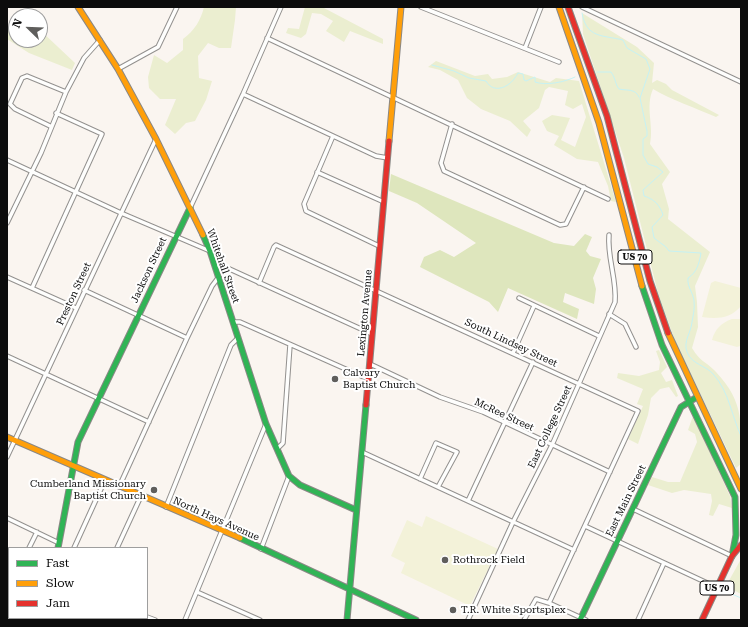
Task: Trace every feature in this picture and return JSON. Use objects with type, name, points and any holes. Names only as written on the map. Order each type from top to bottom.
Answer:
[{"type":"main road","name":"Whitehall Street","points":[[78,7],[118,69],[156,139],[210,251],[266,424],[290,476],[300,485],[356,510]]},
{"type":"main road","name":"Lexington Avenue","points":[[347,620],[401,7]]},
{"type":"main road","name":"US 70","points":[[559,7],[599,123],[631,240],[643,291],[662,345],[738,496],[736,535],[732,556],[702,620]]},
{"type":"main road","name":"US 70","points":[[568,7],[607,116],[650,281],[672,343],[739,479],[741,489]]},
{"type":"main road","name":"Jackson Street","points":[[59,545],[78,442],[175,236],[190,208]]},
{"type":"main road","name":"East Main Street","points":[[582,619],[617,541],[681,407],[698,397]]},
{"type":"main road","name":"North Hays Avenue","points":[[7,437],[119,487],[222,530],[350,591],[416,620]]},
{"type":"main road","name":"US 70","points":[[732,556],[741,545]]},
{"type":"street","points":[[118,69],[158,47],[177,7]]},
{"type":"street","name":"Jackson Street","points":[[190,208],[243,94],[281,7]]},
{"type":"street","points":[[421,7],[559,62]]},
{"type":"street","points":[[524,48],[541,7]]},
{"type":"street","points":[[582,7],[741,82]]},
{"type":"street","points":[[267,38],[452,124],[608,199]]},
{"type":"street","points":[[7,223],[32,172],[50,126],[66,92],[84,58],[100,40]]},
{"type":"street","points":[[50,126],[15,109],[10,104],[22,78],[26,76],[66,92]]},
{"type":"street","points":[[243,94],[376,156],[388,158]]},
{"type":"street","points":[[32,288],[102,134],[56,113]]},
{"type":"street","points":[[452,124],[440,163],[444,171],[560,225],[566,224],[584,187]]},
{"type":"street","points":[[333,136],[304,204],[306,211],[379,246]]},
{"type":"street","name":"Preston Street","points":[[7,457],[156,139]]},
{"type":"street","points":[[7,160],[121,213],[210,251]]},
{"type":"street","points":[[318,172],[384,202]]},
{"type":"street","name":"East College Street","points":[[468,620],[513,522],[552,445],[615,302],[616,289],[608,250],[610,235]]},
{"type":"street","name":"South Lindsey Street","points":[[259,283],[274,246],[276,245],[638,411],[610,472]]},
{"type":"street","points":[[214,266],[222,266],[372,334]]},
{"type":"street","points":[[7,277],[76,308]]},
{"type":"street","points":[[119,487],[212,286],[218,278]]},
{"type":"street","points":[[84,290],[188,338]]},
{"type":"street","points":[[519,298],[599,336]]},
{"type":"street","points":[[513,353],[534,306]]},
{"type":"street","points":[[609,314],[625,324],[636,348]]},
{"type":"street","points":[[234,322],[240,322],[290,346],[368,380]]},
{"type":"street","points":[[166,507],[231,345],[238,338]]},
{"type":"street","points":[[277,449],[283,443],[290,346]]},
{"type":"street","points":[[7,356],[150,422]]},
{"type":"street","points":[[468,502],[533,362]]},
{"type":"street","name":"McRee Street","points":[[370,364],[440,398],[483,412],[610,472]]},
{"type":"street","points":[[185,620],[266,424]]},
{"type":"street","points":[[420,479],[436,443],[457,452],[438,487]]},
{"type":"street","points":[[362,452],[574,550]]},
{"type":"street","points":[[550,603],[610,472]]},
{"type":"street","points":[[261,549],[290,476]]},
{"type":"street","points":[[74,547],[105,480]]},
{"type":"street","points":[[117,547],[141,496]]},
{"type":"street","points":[[633,509],[732,556]]},
{"type":"street","points":[[7,518],[37,532],[59,545]]},
{"type":"street","points":[[585,526],[718,588]]},
{"type":"street","points":[[30,547],[37,532]]},
{"type":"street","points":[[638,620],[664,563]]},
{"type":"street","points":[[197,592],[260,620]]},
{"type":"street","points":[[524,620],[536,599],[550,603],[582,619]]},
{"type":"green space","points":[[204,7],[236,7],[231,48],[219,48],[208,43],[198,56],[199,78],[212,81],[206,100],[195,121],[186,123],[175,134],[165,125],[176,99],[160,99],[149,88],[148,77],[154,55],[167,63],[183,50],[183,39],[196,25]]},
{"type":"green space","points":[[305,7],[324,8],[383,39],[383,44],[350,31],[344,42],[326,31],[333,21],[321,14],[312,13],[306,34],[301,38],[286,33],[288,28],[299,29]]},
{"type":"green space","points":[[582,13],[637,47],[654,63],[652,83],[657,80],[666,84],[672,90],[719,115],[716,117],[653,89],[650,103],[650,144],[670,172],[662,184],[669,209],[668,219],[710,252],[695,286],[698,327],[692,348],[698,357],[712,368],[725,383],[737,404],[741,425],[741,464],[736,468],[675,341],[658,293],[624,158],[583,34]]},
{"type":"green space","points":[[8,30],[8,40],[7,39]]},
{"type":"green space","points":[[48,38],[75,63],[72,70],[29,53],[21,48],[48,48]]},
{"type":"green space","points":[[436,61],[475,76],[488,74],[492,79],[507,77],[518,72],[550,82],[556,78],[579,81],[616,202],[611,201],[608,186],[598,162],[577,159],[554,145],[559,136],[547,131],[542,121],[552,115],[570,118],[561,140],[575,147],[586,117],[582,104],[573,109],[565,105],[568,91],[549,87],[545,90],[539,108],[523,121],[531,130],[527,137],[510,121],[481,109],[467,98],[458,80],[440,70],[428,67]]},
{"type":"green space","points":[[391,174],[554,243],[574,246],[585,234],[592,237],[586,251],[590,256],[601,259],[593,278],[596,289],[594,304],[565,293],[563,302],[579,309],[577,319],[508,288],[498,312],[489,302],[420,267],[424,257],[440,250],[454,257],[476,243],[417,203],[389,191]]},
{"type":"green space","points":[[715,281],[741,288],[741,306],[728,316],[713,318],[702,317],[711,283]]},
{"type":"green space","points":[[732,319],[741,319],[740,346],[737,347],[712,340],[719,327]]},
{"type":"green space","points":[[659,350],[667,367],[661,373],[666,382],[672,380],[678,396],[676,397],[669,387],[660,389],[651,398],[648,415],[638,444],[628,439],[643,406],[637,404],[643,389],[617,378],[618,373],[639,376],[659,370],[660,362],[656,351]]},
{"type":"green space","points":[[693,416],[730,496],[732,508],[719,504],[713,516],[709,515],[712,501],[711,494],[684,490],[672,493],[648,485],[652,477],[668,482],[680,482],[697,442],[695,434],[688,430]]},
{"type":"green space","name":"Rothrock Field","points":[[426,516],[498,549],[470,606],[401,573],[405,563],[391,556],[407,520],[422,527]]},
{"type":"green space","points":[[741,559],[741,594],[726,586]]},
{"type":"waterway","points":[[582,13],[584,21],[591,31],[602,36],[623,40],[627,48],[646,59],[650,69],[640,98],[647,131],[647,136],[643,139],[643,155],[648,164],[657,167],[663,172],[643,190],[644,196],[656,203],[663,215],[652,227],[654,238],[669,251],[701,253],[694,273],[688,278],[688,284],[693,298],[694,312],[686,348],[692,360],[711,372],[719,382],[727,397],[741,436]]},
{"type":"waterway","points":[[432,65],[454,71],[469,78],[486,81],[493,88],[502,88],[511,82],[518,73],[523,74],[524,80],[526,81],[535,77],[535,82],[544,84],[561,82],[575,77]]},
{"type":"waterway","points":[[597,72],[611,72],[619,89],[633,91],[639,97]]},
{"type":"waterway","points":[[727,592],[741,598]]},
{"type":"traffic: fast","points":[[58,547],[78,442],[190,208]]},
{"type":"traffic: fast","points":[[203,235],[210,251],[266,424],[289,476],[300,485],[356,510]]},
{"type":"traffic: fast","points":[[642,286],[662,345],[735,497],[736,535],[732,556]]},
{"type":"traffic: fast","points":[[580,620],[681,407],[697,397]]},
{"type":"traffic: fast","points":[[347,620],[366,405]]},
{"type":"traffic: fast","points":[[240,538],[416,620]]},
{"type":"traffic: slow","points":[[78,7],[118,69],[156,139],[203,235]]},
{"type":"traffic: slow","points":[[389,141],[401,7]]},
{"type":"traffic: slow","points":[[559,7],[599,123],[642,286]]},
{"type":"traffic: slow","points":[[668,333],[741,489]]},
{"type":"traffic: slow","points":[[7,437],[240,538]]},
{"type":"traffic: jam","points":[[568,7],[607,116],[650,281],[668,333]]},
{"type":"traffic: jam","points":[[366,405],[389,141]]},
{"type":"traffic: jam","points":[[702,620],[732,556],[741,545]]},
{"type":"place","name":"Calvary Baptist Church","points":[[335,379]]},
{"type":"place","name":"Cumberland Missionary Baptist Church","points":[[154,490]]},
{"type":"place","name":"Rothrock Field","points":[[445,560]]},
{"type":"place","name":"T.R. White Sportsplex","points":[[453,610]]}]
